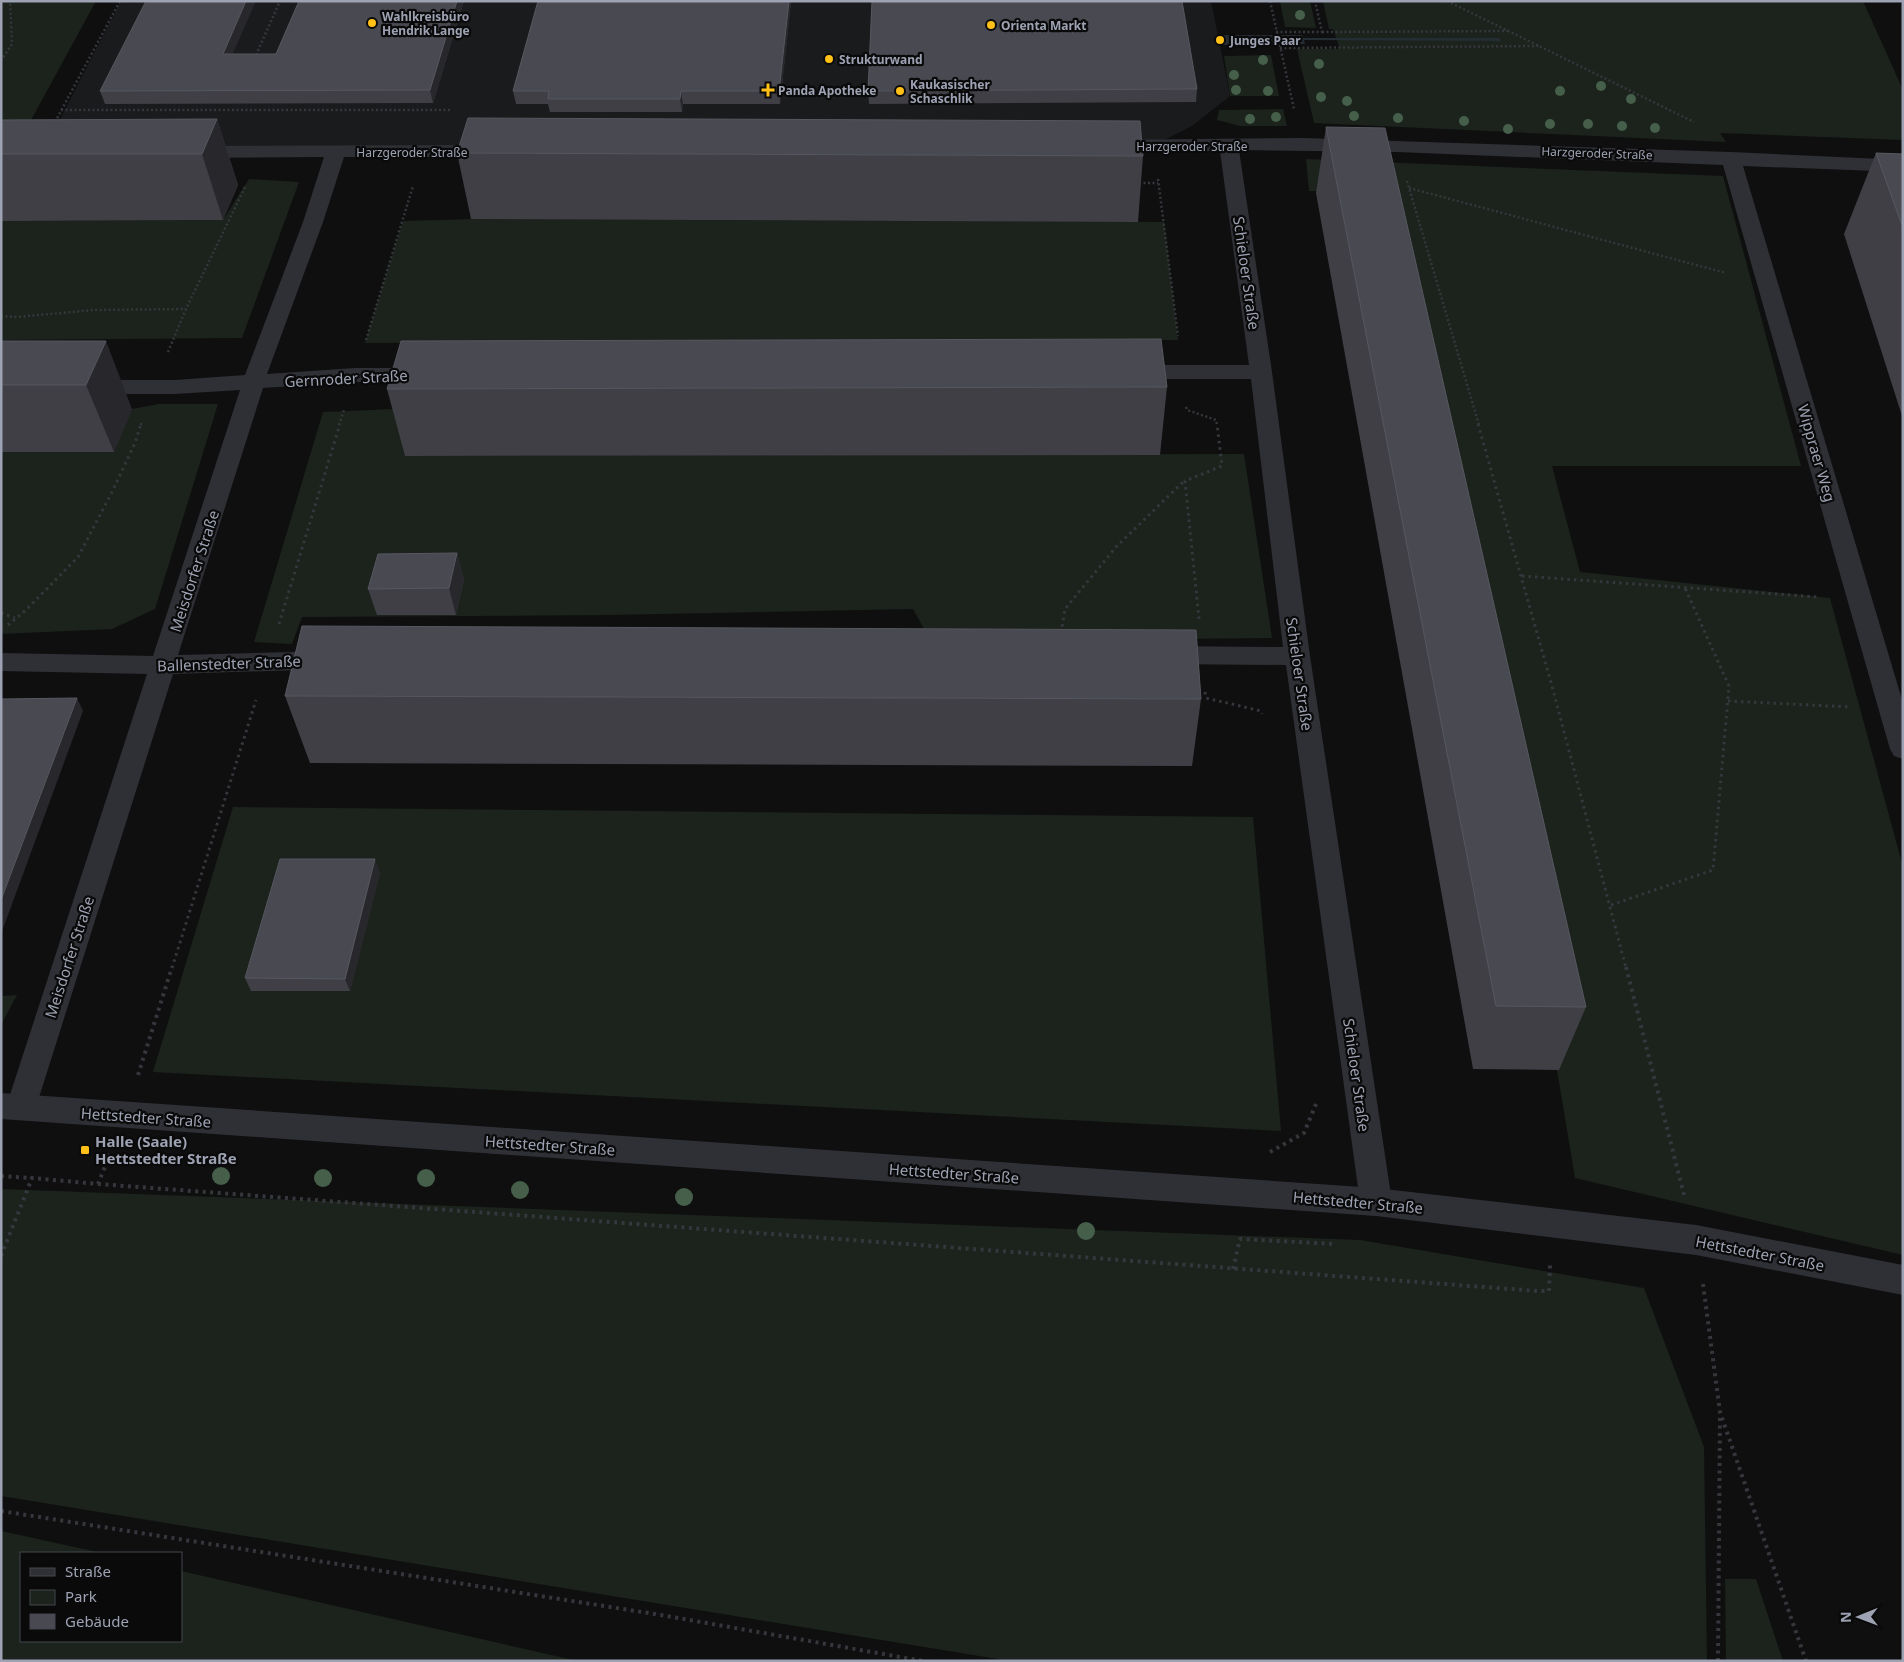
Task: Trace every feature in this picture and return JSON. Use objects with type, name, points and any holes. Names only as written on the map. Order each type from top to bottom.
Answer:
[{"type":"street","name":"Harzgeroder Straße","points":[[1083,146],[1303,144],[1397,146],[1903,166]]},
{"type":"street","name":"Schieloer Straße","points":[[1229,146],[1261,372],[1297,656],[1376,1202]]},
{"type":"street","name":"Harzgeroder Straße","points":[[176,152],[518,151]]},
{"type":"street","name":"Meisdorfer Straße","points":[[11,1106],[164,665],[253,383],[313,222],[336,152]]},
{"type":"street","name":"Wippraer Weg","points":[[1731,158],[1903,748]]},
{"type":"street","points":[[1103,372],[1261,372]]},
{"type":"street","name":"Gernroder Straße","points":[[68,387],[153,387],[253,383],[355,375],[445,375]]},
{"type":"street","points":[[1135,655],[1297,656]]},
{"type":"street","name":"Ballenstedter Straße","points":[[1,662],[164,665],[348,660]]},
{"type":"street","name":"Hettstedter Straße","points":[[11,1106],[126,1116],[1376,1202],[1696,1240],[1903,1280]]},
{"type":"path","points":[[1,61],[12,44],[10,1]]},
{"type":"path","points":[[52,126],[120,1]]},
{"type":"path","points":[[254,58],[280,1]]},
{"type":"path","points":[[1270,1],[1303,144]]},
{"type":"path","points":[[1315,1],[1322,32]]},
{"type":"path","points":[[1448,1],[1699,125]]},
{"type":"path","points":[[1276,32],[1512,31]]},
{"type":"path","points":[[1280,48],[1542,46]]},
{"type":"path","points":[[61,110],[451,110],[452,107]]},
{"type":"path","points":[[1061,637],[1065,609],[1109,555],[1185,481],[1222,466],[1216,420],[1187,410],[1152,146]]},
{"type":"path","points":[[1397,146],[1522,576],[1611,906],[1696,1240],[1720,1412],[1718,1661]]},
{"type":"path","points":[[1,630],[16,618],[78,557],[135,443],[153,387],[186,309],[249,179]]},
{"type":"path","points":[[1139,183],[1158,183]]},
{"type":"path","points":[[1410,188],[1767,284]]},
{"type":"path","points":[[1,316],[17,317],[94,310],[186,309]]},
{"type":"path","points":[[1185,481],[1206,698],[1262,711],[1263,720]]},
{"type":"path","points":[[1522,576],[1820,598]]},
{"type":"path","points":[[1611,906],[1713,870],[1729,686],[1685,588]]},
{"type":"path","points":[[1,613],[16,618]]},
{"type":"path","points":[[1728,701],[1891,708]]},
{"type":"path","points":[[1260,1152],[1270,1152],[1304,1133],[1316,1107],[1315,1098]]},
{"type":"path","points":[[98,1184],[126,1116]]},
{"type":"path","points":[[1,1176],[1233,1269],[1550,1291],[1550,1262]]},
{"type":"path","points":[[1,1256],[32,1178]]},
{"type":"path","points":[[1233,1269],[1240,1239],[1338,1244]]},
{"type":"path","points":[[1720,1412],[1806,1661]]},
{"type":"path","points":[[1,1511],[661,1615],[923,1661]]},
{"type":"shaded area","points":[[121,1],[1211,1],[1230,96],[1192,126],[1152,146],[44,150]]},
{"type":"shaded area","points":[[1220,35],[1302,35],[1303,38],[1500,38],[1501,41],[1304,40],[1305,44],[1222,45]]},
{"type":"green space","points":[[1,1],[96,1],[25,131],[1,131]]},
{"type":"green space","points":[[1280,1],[1310,1],[1316,28],[1285,27]]},
{"type":"green space","points":[[1323,1],[1863,1],[1903,90],[1903,140],[1720,133],[1726,142],[1314,123],[1297,49],[1340,49],[1333,29],[1329,29]]},
{"type":"green space","points":[[1271,55],[1279,96],[1230,96],[1224,56]]},
{"type":"green space","points":[[1283,109],[1287,126],[1240,126],[1217,120],[1219,110]]},
{"type":"green space","points":[[1306,159],[1723,176],[1801,466],[1552,466],[1580,572],[1830,598],[1903,867],[1903,1255],[1575,1178],[1558,1076],[1375,192],[1309,191]]},
{"type":"green space","points":[[249,179],[299,182],[242,338],[1,340],[1,221],[223,220]]},
{"type":"green space","points":[[477,219],[1164,222],[1178,340],[365,343],[403,221]]},
{"type":"green space","points":[[159,404],[218,404],[155,609],[112,629],[1,634],[1,452],[114,452],[132,409]]},
{"type":"green space","points":[[418,408],[405,456],[1244,454],[1272,638],[933,645],[913,609],[607,615],[302,617],[292,644],[254,642],[323,412]]},
{"type":"green space","points":[[233,807],[1253,817],[1281,1131],[153,1072]]},
{"type":"green space","points":[[17,995],[1,1025],[1,996]]},
{"type":"green space","points":[[1,1189],[1360,1240],[1644,1288],[1704,1447],[1707,1661],[1010,1661],[1,1496]]},
{"type":"green space","points":[[1,1531],[97,1552],[20,1552],[20,1642],[182,1642],[182,1571],[578,1661],[1,1661]]},
{"type":"green space","points":[[1725,1579],[1756,1579],[1783,1661],[1726,1661]]},
{"type":"building","points":[[146,1],[246,1],[223,54],[276,54],[299,1],[457,1],[430,90],[100,91]]},
{"type":"building","points":[[538,1],[789,1],[779,91],[681,91],[680,99],[548,99],[549,91],[513,91]]},
{"type":"building","points":[[872,1],[1182,1],[1197,89],[868,91]]},
{"type":"building","points":[[468,118],[1140,121],[1143,156],[457,153]]},
{"type":"building","points":[[217,119],[202,154],[1,154],[1,120]]},
{"type":"building","points":[[1326,127],[1385,128],[1586,1007],[1496,1006]]},
{"type":"building","points":[[1876,153],[1903,154],[1903,228]]},
{"type":"building","points":[[1161,339],[1167,387],[387,389],[401,341]]},
{"type":"building","points":[[1,341],[106,341],[86,385],[1,385]]},
{"type":"building","points":[[457,553],[449,588],[368,589],[378,554]]},
{"type":"building","points":[[302,626],[1196,630],[1201,699],[285,696]]},
{"type":"building","points":[[77,698],[1,900],[1,699]]},
{"type":"building","points":[[280,859],[375,859],[345,979],[245,978]]},
{"type":"place","name":"Wahlkreisbüro Hendrik Lange","points":[[372,23]]},
{"type":"place","name":"Orienta Markt","points":[[991,25]]},
{"type":"place","name":"Junges Paar","points":[[1220,40]]},
{"type":"place","name":"Strukturwand","points":[[829,59]]},
{"type":"place","name":"Panda Apotheke","points":[[768,90]]},
{"type":"place","name":"Kaukasischer Schaschlik","points":[[900,91]]},
{"type":"place","name":"Halle (Saale) Hettstedter Straße","points":[[85,1150]]}]
